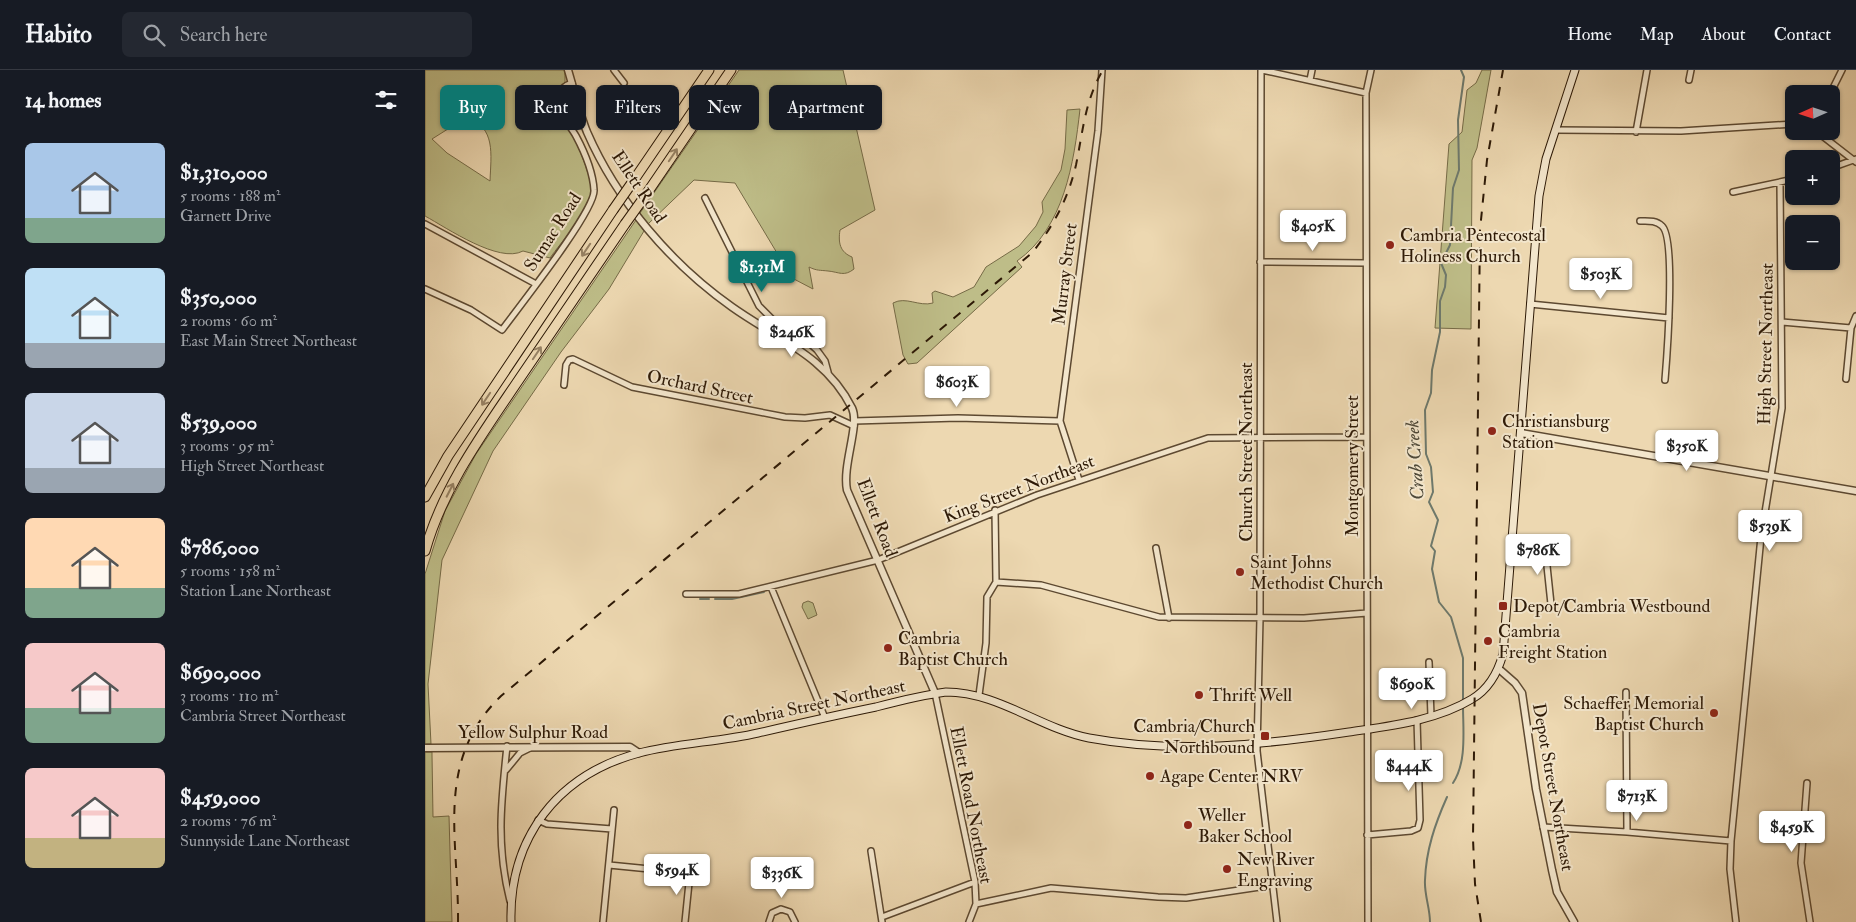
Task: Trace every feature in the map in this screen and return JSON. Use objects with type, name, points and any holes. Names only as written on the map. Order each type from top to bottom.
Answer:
[{"type":"highway","points":[[425,497],[448,456],[709,70]]},
{"type":"highway","points":[[425,551],[437,516],[450,489],[479,439],[731,70]]},
{"type":"main road","points":[[1499,669],[1503,654],[1539,196],[1545,159],[1575,70]]},
{"type":"main road","name":"Cambria Street Northeast","points":[[511,922],[510,901],[520,855],[538,820],[575,782],[611,762],[639,753],[742,737],[935,693],[957,692],[979,695],[1061,729],[1095,739],[1147,744],[1257,745],[1367,729],[1431,716],[1477,695],[1499,669]]},
{"type":"street","name":"Ellett Road","points":[[568,70],[586,129],[604,166],[645,225],[663,247],[703,286],[733,308],[795,347],[828,372],[853,410],[854,423],[845,479],[847,490],[935,693]]},
{"type":"street","points":[[614,70],[624,83]]},
{"type":"street","name":"Murray Street","points":[[1079,480],[1060,421],[1098,131],[1102,70]]},
{"type":"street","points":[[1261,70],[1366,93]]},
{"type":"street","name":"Church Street Northeast","points":[[1261,70],[1260,618],[1257,745],[1277,922]]},
{"type":"street","points":[[1309,80],[1312,70]]},
{"type":"street","name":"Montgomery Street","points":[[1368,922],[1365,437],[1366,93],[1371,70]]},
{"type":"street","points":[[1636,132],[1647,70]]},
{"type":"street","points":[[1689,80],[1691,70]]},
{"type":"street","points":[[1834,85],[1842,70]]},
{"type":"street","name":"Sumac Road","points":[[425,224],[535,284],[589,209],[594,192],[591,176],[577,137],[558,104],[557,97],[561,90],[572,83]]},
{"type":"street","points":[[1556,130],[1636,132],[1785,124]]},
{"type":"street","points":[[1828,140],[1855,160]]},
{"type":"street","points":[[1840,165],[1855,160]]},
{"type":"street","points":[[1733,192],[1785,182]]},
{"type":"street","name":"High Street Northeast","points":[[1736,922],[1730,869],[1731,841],[1761,537],[1782,408],[1780,183]]},
{"type":"street","points":[[705,198],[759,306],[774,321],[797,332],[817,350],[825,361],[828,372]]},
{"type":"street","points":[[1640,221],[1653,220],[1663,226],[1669,239],[1669,318],[1665,380]]},
{"type":"street","points":[[1260,262],[1366,263]]},
{"type":"street","points":[[425,289],[471,310],[502,330],[535,284]]},
{"type":"street","points":[[1530,304],[1669,318]]},
{"type":"street","points":[[1846,379],[1851,328],[1856,316]]},
{"type":"street","points":[[1782,322],[1851,328]]},
{"type":"street","name":"Orchard Street","points":[[565,384],[566,364],[569,360],[573,359],[632,387],[785,417],[805,418],[830,415],[854,423],[958,418],[1060,421]]},
{"type":"street","points":[[1521,433],[1856,491]]},
{"type":"street","name":"King Street Northeast","points":[[687,594],[726,596],[771,587],[878,560],[995,510],[1079,480],[1208,438],[1365,437]]},
{"type":"street","points":[[979,695],[985,643],[987,597],[995,582],[995,510]]},
{"type":"street","points":[[1511,549],[1545,547],[1551,604]]},
{"type":"street","points":[[1156,548],[1169,618]]},
{"type":"street","points":[[995,582],[1041,585],[1149,615],[1169,618],[1260,618],[1367,613]]},
{"type":"street","points":[[771,587],[825,718]]},
{"type":"street","points":[[1429,662],[1431,716]]},
{"type":"street","name":"Depot Street Northeast","points":[[1499,669],[1515,683],[1522,693],[1543,827],[1557,892],[1574,922]]},
{"type":"street","points":[[1626,692],[1627,832]]},
{"type":"street","name":"Ellett Road Northeast","points":[[935,693],[975,882],[976,904],[969,922]]},
{"type":"street","points":[[1367,835],[1418,828],[1417,720]]},
{"type":"street","points":[[507,746],[500,846],[503,872],[510,901]]},
{"type":"street","name":"Yellow Sulphur Road","points":[[425,748],[507,746],[630,747],[639,753]]},
{"type":"street","points":[[504,773],[520,753],[533,746]]},
{"type":"street","points":[[1807,783],[1801,864],[1809,922]]},
{"type":"street","points":[[603,922],[614,810]]},
{"type":"street","points":[[538,820],[547,824],[612,829]]},
{"type":"street","points":[[1543,827],[1731,841]]},
{"type":"street","points":[[871,850],[882,920],[975,882]]},
{"type":"street","points":[[609,865],[690,873],[685,922]]},
{"type":"street","points":[[976,904],[1051,888],[1158,898],[1186,898],[1273,885]]},
{"type":"street","points":[[769,922],[772,913],[781,909],[790,912],[795,922]]},
{"type":"shaded area","points":[[425,70],[565,70],[565,82],[563,85],[515,85],[515,130],[569,130],[588,173],[591,188],[589,201],[580,218],[550,258],[523,251],[513,254],[501,253],[487,249],[459,236],[425,216]],"holes":[[[440,85],[505,85],[505,130],[484,130],[491,152],[490,181],[447,153],[432,139],[446,130],[440,130]]]},
{"type":"shaded area","points":[[739,70],[843,70],[846,85],[769,85],[769,130],[857,130],[875,210],[840,230],[839,239],[842,250],[852,257],[854,269],[847,273],[841,273],[816,270],[809,267],[813,289],[792,278],[735,183],[694,180],[648,224],[640,213],[697,130],[759,130],[759,85],[729,85]]},
{"type":"shaded area","points":[[1482,70],[1491,70],[1477,148],[1472,160],[1471,329],[1435,328],[1449,144],[1462,132],[1467,90],[1476,83]]},
{"type":"shaded area","points":[[1080,109],[1070,172],[1064,193],[1046,231],[1033,247],[1017,261],[1022,267],[917,363],[908,364],[903,355],[893,303],[908,301],[923,304],[933,303],[932,293],[935,291],[953,297],[974,287],[986,267],[1019,246],[1036,226],[1043,212],[1042,202],[1061,170],[1065,149],[1067,110]]},
{"type":"shaded area","points":[[636,220],[644,231],[609,289],[561,352],[493,451],[442,560],[428,684],[431,744],[425,744],[425,574],[445,511],[476,454]]},
{"type":"shaded area","points":[[808,601],[813,603],[817,615],[808,619],[802,607],[803,603]]},
{"type":"shaded area","points":[[425,752],[432,752],[433,817],[449,816],[452,922],[425,922]]},
{"type":"waterway","name":"Crab Creek","points":[[1461,70],[1464,77],[1458,120],[1459,170],[1453,188],[1450,245],[1441,263],[1446,275],[1445,287],[1440,301],[1440,332],[1432,370],[1431,393],[1425,410],[1426,454],[1431,467],[1433,492],[1429,502],[1438,520],[1431,546],[1435,551],[1432,569],[1439,602],[1451,617],[1463,658],[1463,701]]},
{"type":"waterway","points":[[715,599],[732,599],[764,592]]},
{"type":"waterway","points":[[700,599],[709,599]]},
{"type":"waterway","name":"Crab Creek","points":[[1453,783],[1462,756],[1464,735],[1463,706]]},
{"type":"waterway","name":"Crab Creek","points":[[1430,922],[1425,885],[1427,858],[1435,827],[1447,797]]},
{"type":"railway","points":[[458,922],[454,831],[458,774],[466,747],[480,721],[501,696],[1032,253],[1053,222],[1069,189],[1076,165],[1088,104],[1103,70]]},
{"type":"railway","points":[[1481,922],[1475,884],[1473,839],[1480,230],[1487,160],[1503,70]]},
{"type":"place","name":"Cambria Pentecostal Holiness Church","points":[[1390,245]]},
{"type":"place","name":"Christiansburg Station","points":[[1492,431]]},
{"type":"place","name":"Saint Johns Methodist Church","points":[[1240,572]]},
{"type":"place","name":"Depot/Cambria Westbound","points":[[1503,606]]},
{"type":"place","name":"Cambria Freight Station","points":[[1488,641]]},
{"type":"place","name":"Cambria Baptist Church","points":[[888,648]]},
{"type":"place","name":"Thrift Well","points":[[1199,695]]},
{"type":"place","name":"Schaeffer Memorial Baptist Church","points":[[1714,713]]},
{"type":"place","name":"Cambria/Church Northbound","points":[[1265,736]]},
{"type":"place","name":"Agape Center NRV","points":[[1150,776]]},
{"type":"place","name":"Weller Baker School","points":[[1188,825]]},
{"type":"place","name":"New River Engraving","points":[[1227,869]]}]
